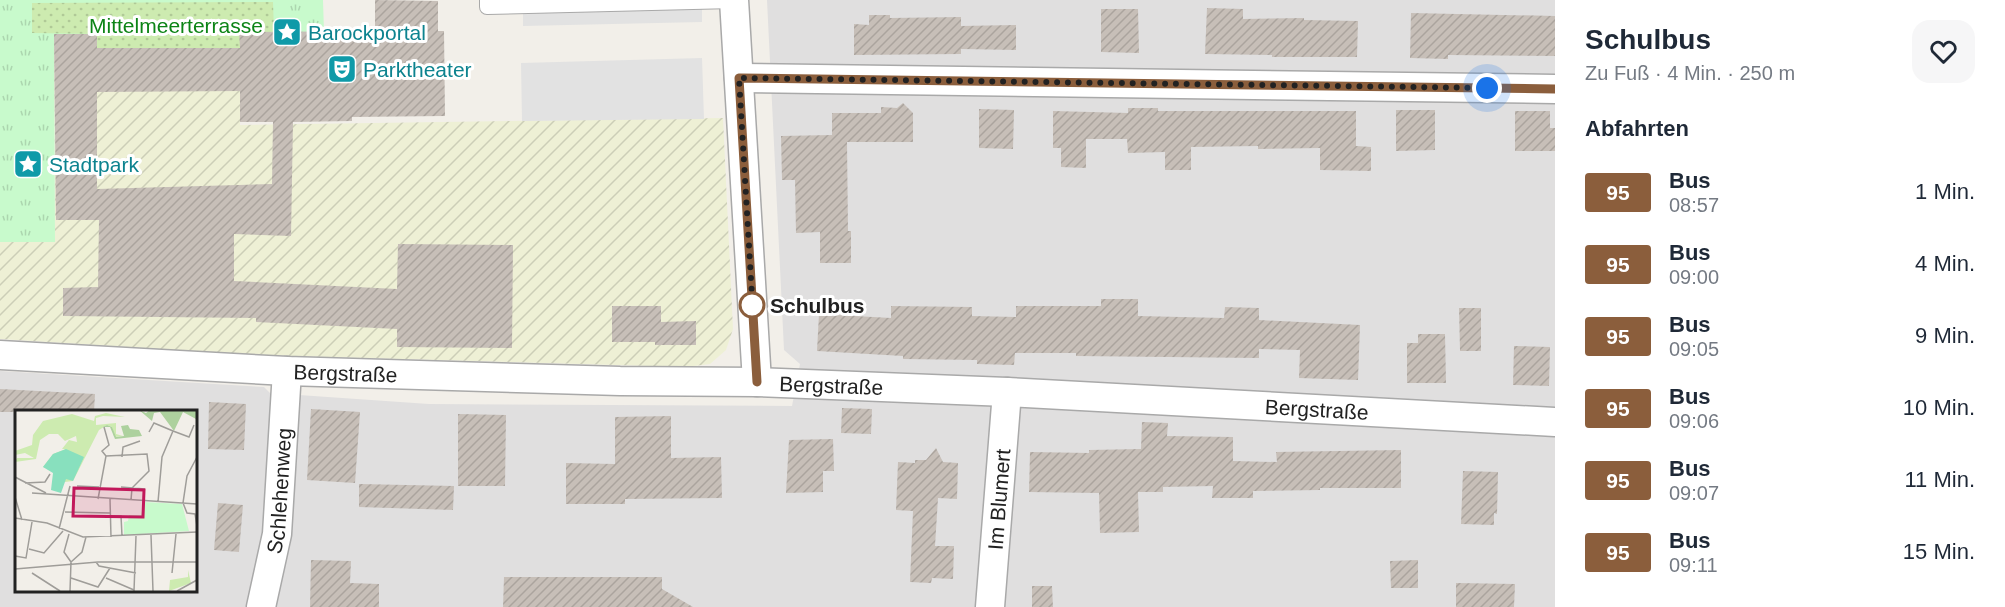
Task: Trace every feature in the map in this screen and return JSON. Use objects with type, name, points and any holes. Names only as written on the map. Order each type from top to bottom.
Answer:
[{"type":"street","points":[[735,0],[757,382]]},
{"type":"street","points":[[739,78],[1555,89]]},
{"type":"street","name":"Bergstraße","points":[[0,355],[287,371],[620,381],[757,382],[1008,392],[1555,422]]},
{"type":"street","name":"Schlehenweg","points":[[261,607],[277,534],[287,371]]},
{"type":"street","name":"Im Blumert","points":[[990,607],[1008,392]]},
{"type":"lane","points":[[487,0],[487,7],[735,0]]},
{"type":"shaded area","points":[[767,0],[1555,0],[1555,607],[0,607],[0,371],[264,387],[270,393],[429,404],[792,406],[800,364],[784,350]]},
{"type":"shaded area","points":[[702,8],[702,22],[523,26],[523,13]]},
{"type":"shaded area","points":[[702,58],[704,119],[522,121],[521,63]]},
{"type":"green space","name":"Stadtpark","points":[[0,0],[323,0],[324,32],[239,33],[240,48],[109,48],[97,54],[97,34],[54,34],[55,242],[0,242]]},
{"type":"green space","name":"Mittelmeerterrasse","points":[[273,2],[274,32],[240,32],[240,48],[109,48],[97,54],[97,34],[32,33],[32,3]]},
{"type":"green space","points":[[54,34],[97,34],[97,53],[109,48],[210,48],[211,91],[240,91],[240,125],[723,118],[733,329],[726,350],[710,364],[686,367],[255,355],[0,339],[0,242],[55,242]]},
{"type":"building","points":[[375,0],[438,1],[438,31],[444,31],[445,116],[352,117],[352,121],[293,122],[291,236],[234,234],[234,281],[397,289],[398,244],[513,245],[512,348],[397,347],[397,329],[256,322],[256,318],[63,316],[63,288],[98,287],[99,220],[56,220],[54,34],[97,34],[97,48],[240,48],[239,32],[375,31]],"holes":[[[240,91],[240,122],[273,122],[272,184],[97,189],[97,92]]]},
{"type":"building","points":[[1207,8],[1243,9],[1243,19],[1304,18],[1304,20],[1358,21],[1357,57],[1205,54]]},
{"type":"building","points":[[1101,9],[1138,9],[1139,53],[1101,52]]},
{"type":"building","points":[[1411,13],[1555,16],[1555,56],[1448,55],[1448,59],[1410,58]]},
{"type":"building","points":[[869,15],[890,15],[890,18],[961,17],[961,26],[1016,25],[1016,50],[961,49],[961,54],[854,55],[854,24],[869,25]]},
{"type":"building","points":[[903,103],[913,113],[913,142],[847,142],[848,231],[851,231],[851,263],[820,263],[820,232],[796,233],[795,180],[782,180],[781,136],[832,135],[832,113],[881,113],[881,107],[897,108]]},
{"type":"building","points":[[1128,108],[1158,108],[1158,111],[1356,111],[1356,146],[1371,147],[1371,171],[1320,170],[1320,148],[1258,149],[1258,146],[1191,147],[1191,170],[1165,170],[1165,152],[1128,153],[1127,139],[1086,139],[1086,168],[1061,167],[1061,148],[1053,148],[1053,111],[1128,113]]},
{"type":"building","points":[[979,109],[1014,110],[1013,149],[979,148]]},
{"type":"building","points":[[1396,110],[1435,110],[1435,150],[1396,151]]},
{"type":"building","points":[[1515,111],[1550,111],[1550,128],[1555,128],[1555,151],[1515,151]]},
{"type":"building","points":[[1101,299],[1138,299],[1138,316],[1224,318],[1225,307],[1259,308],[1259,320],[1360,325],[1358,380],[1299,378],[1300,350],[1259,349],[1259,358],[1015,353],[1014,365],[977,364],[977,360],[903,359],[903,356],[817,351],[819,314],[891,318],[891,306],[972,307],[972,316],[1016,317],[1016,306],[1101,306]]},
{"type":"building","points":[[612,306],[661,306],[661,322],[696,321],[696,345],[612,342]]},
{"type":"building","points":[[1459,308],[1481,308],[1481,351],[1460,351]]},
{"type":"building","points":[[1418,334],[1445,334],[1446,383],[1407,383],[1407,343],[1418,343]]},
{"type":"building","points":[[1514,346],[1550,347],[1549,386],[1513,385]]},
{"type":"building","points":[[0,389],[95,394],[94,410],[0,412]]},
{"type":"building","points":[[209,402],[246,404],[244,450],[208,449]]},
{"type":"building","points":[[842,408],[872,409],[871,434],[841,433]]},
{"type":"building","points":[[311,409],[360,412],[355,483],[307,480]]},
{"type":"building","points":[[458,414],[506,415],[505,486],[458,486]]},
{"type":"building","points":[[671,416],[671,458],[721,457],[722,498],[625,499],[625,504],[566,504],[566,463],[615,464],[615,417]]},
{"type":"building","points":[[1142,422],[1168,423],[1167,436],[1233,437],[1233,461],[1277,462],[1276,452],[1401,450],[1401,488],[1253,491],[1253,498],[1212,498],[1213,486],[1163,487],[1163,492],[1138,492],[1139,532],[1100,533],[1099,493],[1029,492],[1030,452],[1089,453],[1089,450],[1141,449]]},
{"type":"building","points":[[833,439],[834,471],[823,471],[823,492],[786,493],[789,440]]},
{"type":"building","points":[[936,448],[943,462],[958,463],[957,499],[938,498],[935,546],[954,546],[953,579],[932,578],[931,583],[910,582],[913,511],[896,510],[898,462],[915,463],[915,460],[926,460]]},
{"type":"building","points":[[1463,471],[1498,472],[1497,514],[1494,513],[1494,525],[1461,524]]},
{"type":"building","points":[[359,484],[454,486],[453,510],[359,507]]},
{"type":"building","points":[[218,503],[243,505],[239,552],[214,550]]},
{"type":"building","points":[[311,560],[351,561],[350,583],[379,584],[379,607],[310,607]]},
{"type":"building","points":[[1418,560],[1418,588],[1391,588],[1390,561]]},
{"type":"building","points":[[504,577],[662,577],[662,589],[693,607],[503,607]]},
{"type":"building","points":[[1456,583],[1515,584],[1514,607],[1456,607]]},
{"type":"building","points":[[1032,586],[1052,586],[1053,607],[1032,607]]},
{"type":"bus line","name":"95","points":[[757,382],[739,78],[1555,89]]},
{"type":"place","name":"Barockportal","points":[[287,32]]},
{"type":"place","name":"Parktheater","points":[[342,69]]},
{"type":"place","name":"Stadtpark","points":[[28,164]]},
{"type":"place","name":"Schulbus","points":[[752,305]]},
{"type":"route","points":[[752,305],[753,313],[739,78],[1487,88]]}]
